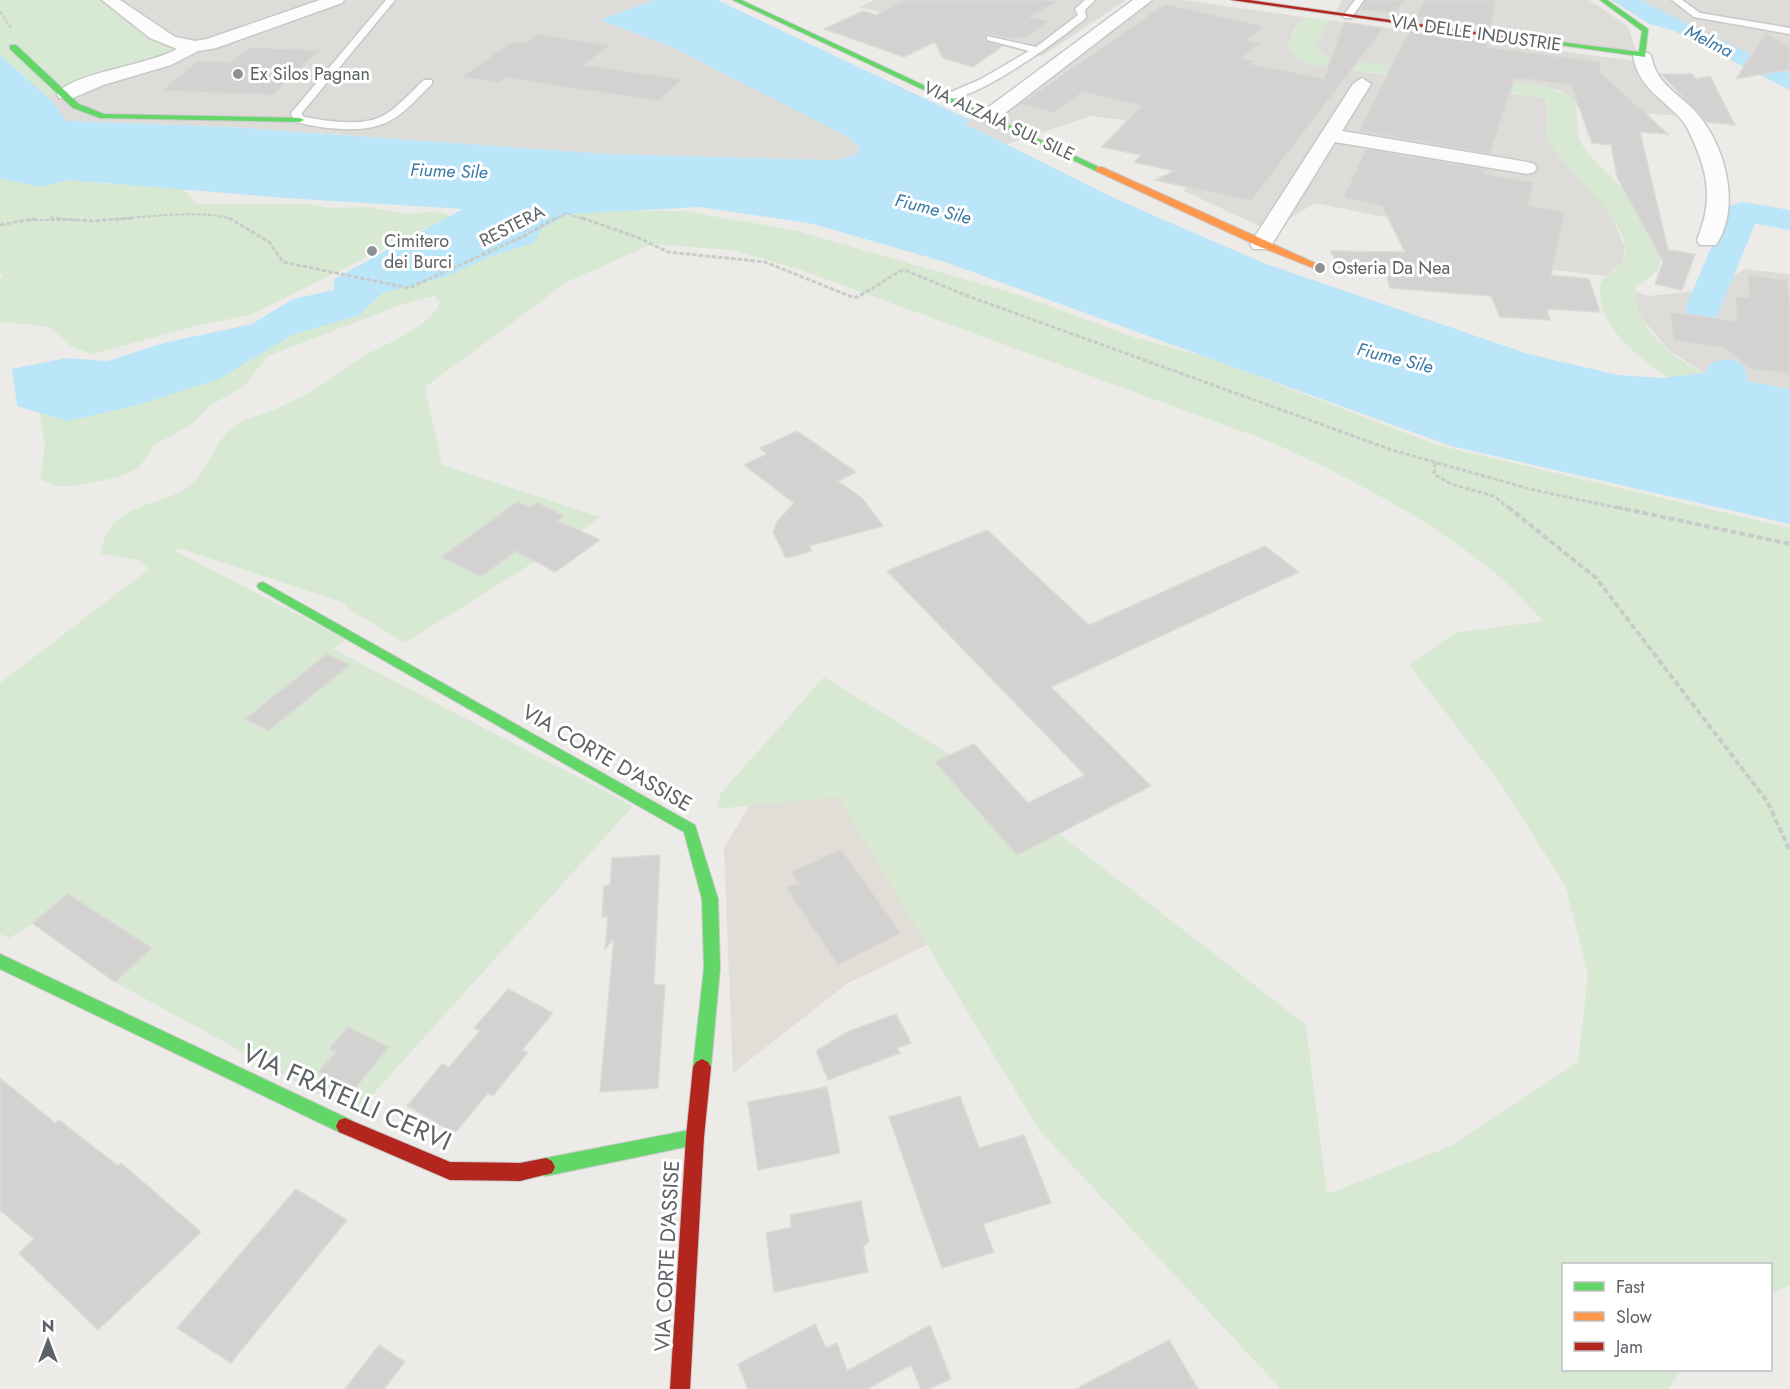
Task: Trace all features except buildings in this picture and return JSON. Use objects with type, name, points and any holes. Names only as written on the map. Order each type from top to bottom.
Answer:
[{"type":"street","points":[[110,0],[170,43],[192,46],[210,44],[336,0]]},
{"type":"street","name":"VIA ALZAIA SUL SILE","points":[[736,0],[1261,244],[1319,267]]},
{"type":"street","points":[[989,116],[1144,0]]},
{"type":"street","name":"VIA DELLE INDUSTRIE","points":[[1234,0],[1642,55]]},
{"type":"street","points":[[1603,0],[1646,30],[1642,55],[1643,69],[1648,79],[1697,126],[1719,179],[1720,204],[1708,240]]},
{"type":"street","points":[[14,46],[76,106],[103,117],[300,120]]},
{"type":"street","points":[[66,94],[80,85],[173,57],[192,46]]},
{"type":"street","points":[[1261,244],[1362,84]]},
{"type":"street","points":[[1330,135],[1527,168]]},
{"type":"street","name":"VIA CORTE D'ASSISE","points":[[262,586],[690,829],[711,899],[712,968],[695,1137],[680,1389]]},
{"type":"street","name":"VIA FRATELLI CERVI","points":[[0,961],[391,1148],[450,1171],[520,1172],[695,1137]]},
{"type":"lane","points":[[391,0],[296,114],[300,120],[368,124],[388,118],[428,82]]},
{"type":"lane","points":[[948,97],[984,84],[1036,50],[1083,16],[1080,9],[1091,0]]},
{"type":"lane","points":[[1348,16],[1360,0]]},
{"type":"lane","points":[[1676,0],[1697,15],[1790,31]]},
{"type":"lane","points":[[990,38],[1036,50]]},
{"type":"path","name":"RESTERA","points":[[0,225],[41,218],[93,221],[186,215],[225,216],[269,242],[283,262],[409,288],[522,237],[566,213],[639,238],[664,250],[765,262],[852,297],[863,294],[898,273],[907,271],[965,295],[1392,450],[1435,463]]},
{"type":"path","points":[[1790,544],[1530,489],[1435,463],[1434,474],[1451,484],[1494,496],[1596,578],[1767,801],[1790,851]]},
{"type":"shaded area","points":[[124,0],[655,0],[601,20],[672,47],[786,104],[848,137],[859,147],[859,153],[843,159],[827,160],[607,154],[231,127],[67,121],[46,96],[189,47]]},
{"type":"shaded area","points":[[875,0],[1126,0],[1042,56],[859,7]]},
{"type":"shaded area","points":[[1153,0],[1182,0],[1303,17],[1291,36],[1310,64],[1545,98],[1548,105],[1547,131],[1610,213],[1625,247],[1623,262],[1606,276],[1464,259],[1449,230],[1315,203],[1270,231],[1184,191],[1215,131],[1091,116],[1005,145],[964,123]]},
{"type":"shaded area","points":[[1342,0],[1589,0],[1628,26],[1637,54],[1335,13]]},
{"type":"shaded area","points":[[1640,0],[1790,0],[1790,74],[1737,50]]},
{"type":"shaded area","points":[[1329,20],[1634,61],[1641,65],[1691,117],[1577,107],[1575,102],[1560,91],[1542,86],[1330,59],[1320,54],[1315,47]]},
{"type":"shaded area","points":[[1745,269],[1790,274],[1790,389],[1704,373],[1670,351],[1638,314],[1635,291],[1648,296],[1708,290]]},
{"type":"shaded area","points":[[767,776],[837,789],[942,938],[848,983],[733,1073],[724,848]]},
{"type":"green space","points":[[0,0],[124,0],[190,47],[46,96],[0,55]]},
{"type":"green space","points":[[1303,17],[1329,20],[1315,47],[1326,57],[1542,86],[1571,97],[1576,108],[1578,133],[1582,145],[1592,159],[1631,199],[1655,240],[1660,260],[1659,267],[1635,288],[1641,316],[1657,340],[1668,350],[1704,373],[1668,378],[1631,349],[1610,325],[1603,311],[1600,297],[1601,282],[1624,259],[1625,246],[1611,216],[1548,140],[1547,99],[1508,91],[1310,64],[1296,58],[1287,46]]},
{"type":"green space","points":[[0,176],[70,176],[100,183],[182,188],[197,204],[311,204],[328,208],[368,207],[408,214],[435,211],[449,215],[448,221],[418,232],[250,315],[200,325],[92,354],[72,347],[49,327],[7,322],[0,324],[0,281],[3,276],[0,273]]},
{"type":"green space","points":[[618,210],[683,211],[794,230],[1022,296],[1136,338],[1207,357],[1437,445],[1790,528],[1790,1285],[1772,1294],[1772,1263],[1562,1263],[1562,1371],[1681,1371],[1668,1389],[1281,1389],[1039,1130],[838,797],[717,809],[721,793],[824,677],[982,774],[1306,1025],[1327,1194],[1451,1146],[1578,1062],[1588,974],[1565,885],[1500,783],[1409,665],[1455,633],[1543,621],[1502,579],[1420,519],[1362,486],[1271,442],[801,270],[733,250],[652,244],[567,282],[425,387],[442,465],[600,517],[542,557],[405,643],[347,608],[347,604],[178,548],[175,551],[345,639],[333,649],[633,806],[355,1114],[115,982],[33,923],[9,938],[0,934],[0,683],[149,569],[138,560],[100,554],[105,538],[121,517],[191,485],[204,469],[221,440],[236,425],[274,410],[322,385],[361,358],[419,326],[440,302],[433,296],[400,305],[268,356],[244,386],[211,405],[189,426],[154,445],[139,468],[119,477],[76,486],[55,486],[40,479],[45,447],[39,408],[96,402],[526,213]]},
{"type":"water","name":"Fiume Sile","points":[[655,0],[717,0],[970,120],[965,124],[1116,199],[1266,264],[1528,354],[1618,375],[1662,378],[1704,373],[1790,389],[1790,524],[1451,446],[945,262],[813,224],[700,207],[569,214],[542,228],[534,243],[489,257],[445,277],[383,293],[358,316],[294,334],[219,379],[134,406],[67,421],[17,406],[12,369],[66,358],[107,361],[164,343],[252,324],[293,299],[334,290],[334,279],[463,209],[285,198],[68,180],[43,187],[0,179],[0,55],[53,102],[67,121],[231,127],[607,154],[827,160],[843,159],[859,153],[859,146],[848,137],[672,47],[600,20]]},
{"type":"water","points":[[1612,0],[1640,0],[1790,74],[1790,90],[1672,30],[1649,24]]},
{"type":"waterway","name":"Melma","points":[[1704,309],[1743,212],[1790,220]]},
{"type":"waterway","name":"Melma","points":[[1726,371],[1739,437]]},
{"type":"traffic: fast","points":[[736,0],[1099,169]]},
{"type":"traffic: fast","points":[[1536,41],[1642,55],[1646,30],[1603,0]]},
{"type":"traffic: fast","points":[[13,47],[76,106],[103,116],[300,120]]},
{"type":"traffic: fast","points":[[263,586],[690,829],[710,899],[712,968],[702,1067]]},
{"type":"traffic: fast","points":[[0,961],[345,1126]]},
{"type":"traffic: fast","points":[[546,1167],[695,1137]]},
{"type":"traffic: slow","points":[[1099,169],[1261,244],[1319,267]]},
{"type":"traffic: jam","points":[[1234,0],[1536,41]]},
{"type":"traffic: jam","points":[[680,1389],[695,1137],[702,1067]]},
{"type":"traffic: jam","points":[[345,1126],[450,1171],[520,1172],[546,1167]]},
{"type":"place","name":"Ex Silos Pagnan","points":[[238,74]]},
{"type":"place","name":"Cimitero dei Burci","points":[[372,251]]},
{"type":"place","name":"Osteria Da Nea","points":[[1320,268]]}]
